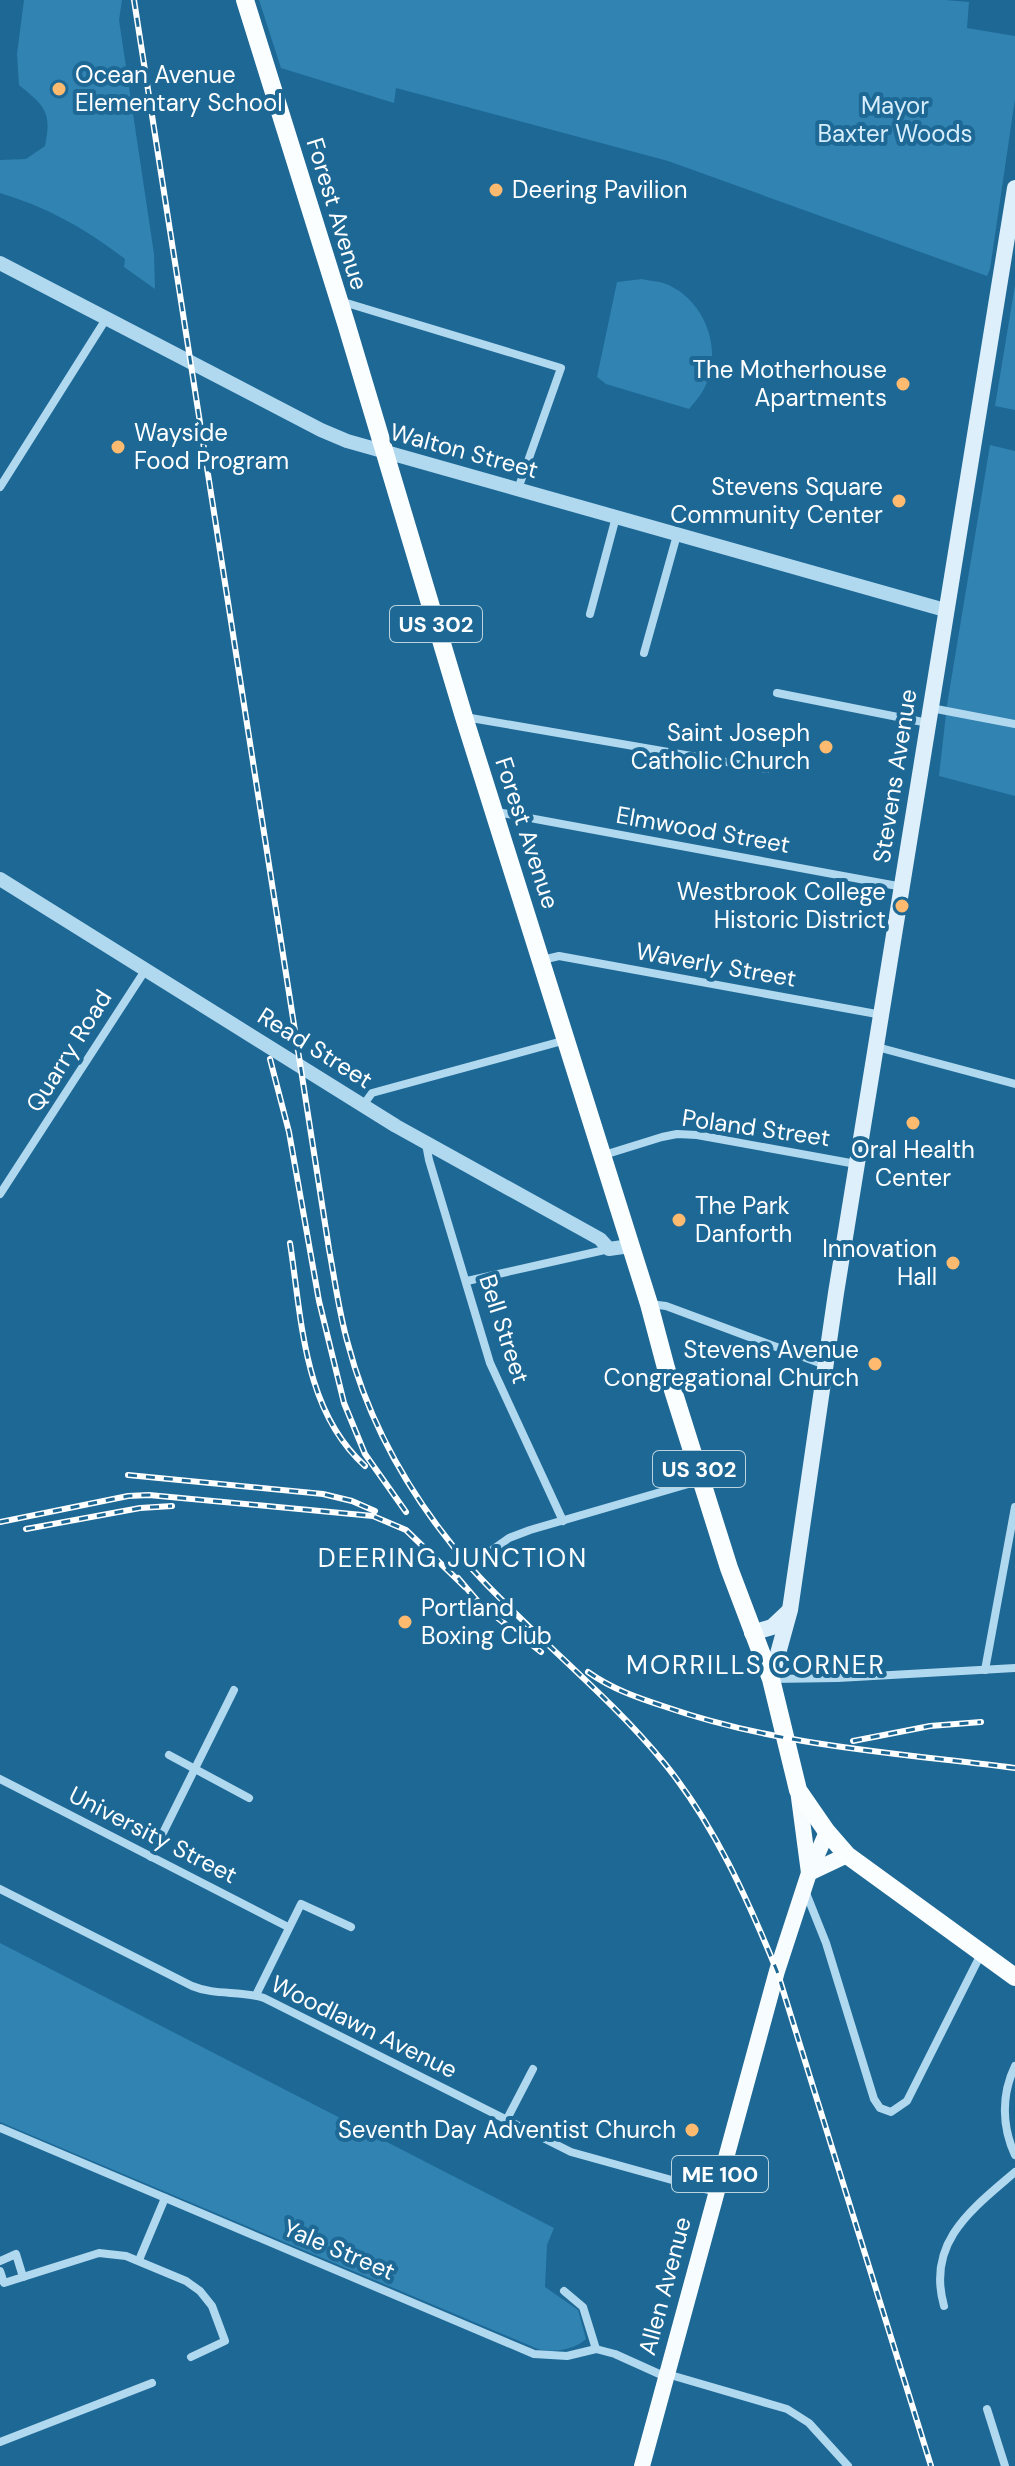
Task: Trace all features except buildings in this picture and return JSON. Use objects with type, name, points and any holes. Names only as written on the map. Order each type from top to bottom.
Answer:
[{"type":"highway","name":"Forest Avenue","points":[[245,0],[464,717],[649,1304],[666,1368],[752,1633],[771,1679]]},
{"type":"highway","name":"US 302","points":[[771,1679],[798,1790],[827,1832],[847,1855],[1015,1977]]},
{"type":"main road","name":"Stevens Avenue","points":[[771,1679],[790,1610],[825,1365],[1015,188]]},
{"type":"main road","points":[[752,1633],[772,1627],[790,1610]]},
{"type":"main road","points":[[798,1790],[806,1881],[847,1855]]},
{"type":"main road","name":"Allen Avenue","points":[[642,2466],[777,1971],[806,1881],[827,1832]]},
{"type":"street","name":"Walton Street","points":[[0,263],[321,430],[385,453],[945,610]]},
{"type":"street","points":[[339,301],[561,368],[518,489]]},
{"type":"street","points":[[0,487],[106,319]]},
{"type":"street","points":[[590,614],[616,517]]},
{"type":"street","points":[[644,653],[677,535]]},
{"type":"street","points":[[777,693],[1015,724]]},
{"type":"street","points":[[464,717],[767,769]]},
{"type":"street","name":"Elmwood Street","points":[[496,812],[903,887]]},
{"type":"street","name":"Read Street","points":[[0,879],[426,1143],[600,1239],[609,1249]]},
{"type":"street","name":"Waverly Street","points":[[542,960],[559,956],[882,1015]]},
{"type":"street","name":"Quarry Road","points":[[0,1194],[146,969]]},
{"type":"street","points":[[364,1104],[372,1093],[567,1040]]},
{"type":"street","points":[[877,1047],[1015,1084]]},
{"type":"street","name":"Poland Street","points":[[603,1156],[677,1134],[858,1164]]},
{"type":"street","name":"Bell Street","points":[[426,1143],[490,1363],[563,1521]]},
{"type":"street","points":[[467,1281],[630,1246]]},
{"type":"street","points":[[649,1304],[666,1306],[825,1365]]},
{"type":"street","points":[[485,1555],[509,1538],[702,1480]]},
{"type":"street","points":[[985,1670],[1015,1507]]},
{"type":"street","points":[[771,1679],[1015,1668]]},
{"type":"street","points":[[151,1857],[234,1690]]},
{"type":"street","points":[[169,1755],[249,1798]]},
{"type":"street","name":"University Street","points":[[0,1779],[288,1927]]},
{"type":"street","points":[[806,1881],[874,2099],[880,2108],[891,2112],[907,2101],[982,1951]]},
{"type":"street","name":"Woodlawn Avenue","points":[[0,1889],[192,1986],[214,1993],[256,1995],[586,2158],[715,2192]]},
{"type":"street","points":[[256,1995],[301,1904],[351,1927]]},
{"type":"street","points":[[1015,2066],[1006,2092],[1005,2114],[1008,2138],[1015,2155]]},
{"type":"street","points":[[507,2119],[533,2069]]},
{"type":"street","name":"Yale Street","points":[[0,2128],[534,2354],[567,2356],[596,2349],[666,2376],[787,2409],[809,2423],[848,2466]]},
{"type":"street","points":[[944,2306],[942,2261],[952,2233],[980,2202],[1015,2172]]},
{"type":"street","points":[[139,2260],[165,2198]]},
{"type":"street","points":[[0,2271],[4,2283],[99,2253],[139,2260],[186,2281],[200,2291],[212,2306],[225,2341],[191,2357]]},
{"type":"street","points":[[0,2261],[16,2254],[23,2277]]},
{"type":"street","points":[[564,2291],[583,2307],[596,2349]]},
{"type":"street","points":[[0,2442],[152,2383]]},
{"type":"street","points":[[987,2409],[1005,2466]]},
{"type":"green space","name":"Ocean Avenue Elementary School","points":[[24,0],[122,0],[119,20],[154,254],[155,289],[124,267],[125,259],[96,238],[50,212],[0,193],[0,160],[26,159],[45,146],[47,134],[44,111],[19,85],[17,54]]},
{"type":"green space","name":"Mayor Baxter Woods","points":[[259,0],[969,2],[967,28],[1015,36],[1015,99],[990,269],[987,276],[668,161],[396,88],[394,103],[281,68]]},
{"type":"green space","points":[[642,279],[663,283],[680,292],[692,302],[708,329],[712,359],[710,375],[689,409],[606,384],[597,377],[617,282]]},
{"type":"green space","points":[[1015,285],[1015,410],[995,406]]},
{"type":"green space","points":[[990,445],[1015,451],[1015,796],[939,776],[947,705]]},
{"type":"green space","points":[[0,1943],[554,2228],[547,2245],[545,2287],[578,2310],[586,2339],[563,2350],[538,2349],[0,2122]]},
{"type":"railway","points":[[134,0],[329,1249],[342,1321],[357,1375],[397,1464],[452,1545],[496,1595],[643,1738],[683,1788],[728,1863],[777,1971],[931,2466]]},
{"type":"railway","points":[[270,1059],[289,1132],[319,1301],[344,1403],[365,1454],[406,1512]]},
{"type":"railway","points":[[290,1243],[303,1333],[317,1391],[344,1443],[365,1466]]},
{"type":"railway","points":[[128,1475],[323,1494],[375,1511]]},
{"type":"railway","points":[[0,1522],[128,1496],[149,1495],[373,1516],[406,1530],[465,1587]]},
{"type":"railway","points":[[26,1529],[140,1508],[172,1506]]},
{"type":"railway","points":[[458,1578],[481,1605],[541,1652]]},
{"type":"railway","points":[[588,1672],[645,1700],[751,1731],[839,1746],[1015,1768]]},
{"type":"railway","points":[[853,1741],[930,1726],[981,1722]]},
{"type":"place","name":"Ocean Avenue Elementary School","points":[[59,89]]},
{"type":"place","name":"Deering Pavilion","points":[[496,190]]},
{"type":"place","name":"The Motherhouse Apartments","points":[[903,384]]},
{"type":"place","name":"Wayside Food Program","points":[[118,447]]},
{"type":"place","name":"Stevens Square Community Center","points":[[899,501]]},
{"type":"place","name":"Saint Joseph Catholic Church","points":[[826,747]]},
{"type":"place","name":"Westbrook College Historic District","points":[[902,906]]},
{"type":"place","name":"Oral Health Center","points":[[913,1123]]},
{"type":"place","name":"The Park Danforth","points":[[679,1220]]},
{"type":"place","name":"Innovation Hall","points":[[953,1263]]},
{"type":"place","name":"Stevens Avenue Congregational Church","points":[[875,1364]]},
{"type":"place","name":"Portland Boxing Club","points":[[405,1622]]},
{"type":"place","name":"Seventh Day Adventist Church","points":[[692,2130]]},
{"type":"district","name":"DEERING JUNCTION","points":[[453,1558]]},
{"type":"district","name":"MORRILLS CORNER","points":[[756,1665]]}]
